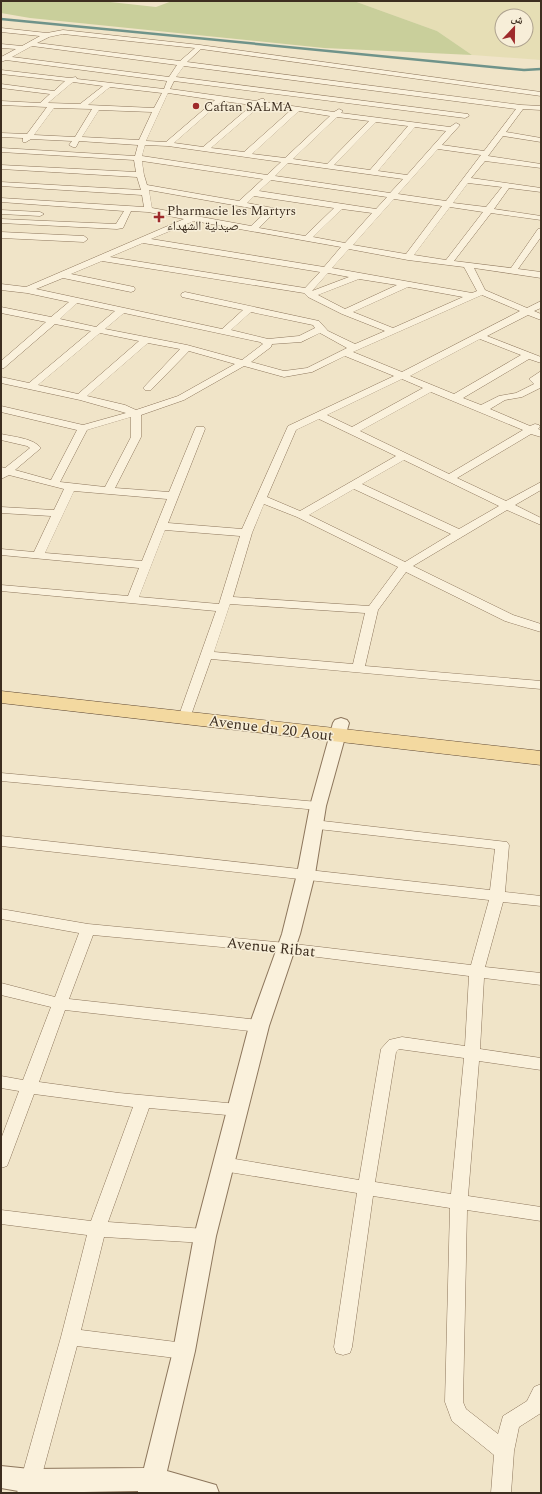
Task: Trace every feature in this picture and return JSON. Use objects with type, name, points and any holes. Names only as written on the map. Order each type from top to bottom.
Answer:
[{"type":"main road","name":"Avenue du 20 Aout","points":[[1,686],[186,712]]},
{"type":"main road","name":"Avenue du 20 Aout","points":[[1,697],[186,712],[340,729],[541,745]]},
{"type":"main road","name":"Avenue du 20 Aout","points":[[340,729],[541,758]]},
{"type":"street","points":[[1,30],[47,35],[63,32],[200,47],[373,79],[478,102],[524,108],[539,108]]},
{"type":"street","points":[[3,59],[47,35]]},
{"type":"street","points":[[31,44],[172,78],[282,84],[373,79],[541,94]]},
{"type":"street","points":[[1,46],[22,48]]},
{"type":"street","points":[[148,210],[146,190],[140,175],[138,158],[142,142],[172,78],[182,63],[200,47]]},
{"type":"street","points":[[3,59],[182,63],[282,84],[350,101],[465,116]]},
{"type":"street","points":[[42,105],[96,60]]},
{"type":"street","points":[[1,72],[166,91],[452,130]]},
{"type":"street","points":[[241,204],[373,79]]},
{"type":"street","points":[[81,106],[108,84]]},
{"type":"street","points":[[205,149],[282,84]]},
{"type":"street","points":[[1,86],[56,93]]},
{"type":"street","points":[[168,144],[220,99]]},
{"type":"street","points":[[309,293],[326,270],[478,102]]},
{"type":"street","points":[[1,103],[158,110]]},
{"type":"street","points":[[8,163],[52,105]]},
{"type":"street","points":[[37,202],[96,107]]},
{"type":"street","points":[[408,257],[501,134],[524,108]]},
{"type":"street","points":[[246,155],[297,109]]},
{"type":"street","points":[[328,167],[375,119]]},
{"type":"street","points":[[372,173],[413,125]]},
{"type":"street","points":[[501,134],[541,140]]},
{"type":"street","points":[[1,135],[168,144],[409,178]]},
{"type":"street","points":[[437,146],[541,166]]},
{"type":"street","points":[[1,150],[8,163]]},
{"type":"street","points":[[1,184],[57,170],[138,158],[541,218]]},
{"type":"street","points":[[8,163],[57,170],[146,190],[273,210]]},
{"type":"street","points":[[8,163],[57,170],[140,175]]},
{"type":"street","points":[[467,180],[541,190]]},
{"type":"street","points":[[448,264],[507,186]]},
{"type":"street","points":[[253,193],[379,212]]},
{"type":"street","points":[[253,229],[287,198]]},
{"type":"street","points":[[1,200],[148,210],[448,264],[541,275]]},
{"type":"street","points":[[34,224],[47,203]]},
{"type":"street","points":[[307,239],[340,206]]},
{"type":"street","points":[[1,221],[34,224],[117,227],[120,226],[129,208]]},
{"type":"street","points":[[1,212],[40,214]]},
{"type":"street","points":[[26,290],[193,218]]},
{"type":"street","points":[[514,271],[541,231]]},
{"type":"street","points":[[1,235],[84,239]]},
{"type":"street","points":[[141,240],[326,270],[405,285],[477,294],[541,317]]},
{"type":"street","points":[[101,258],[309,293],[345,312],[393,331]]},
{"type":"street","points":[[468,266],[477,294]]},
{"type":"street","points":[[62,275],[131,289],[106,306]]},
{"type":"street","points":[[309,293],[358,276]]},
{"type":"street","points":[[345,312],[405,285]]},
{"type":"street","points":[[1,286],[106,306],[253,337],[267,342],[301,339],[320,329]]},
{"type":"street","points":[[1,310],[97,331],[187,348],[245,362],[284,374],[309,370],[345,352],[477,294]]},
{"type":"street","points":[[185,295],[249,309],[302,318],[316,323],[320,329],[354,348]]},
{"type":"street","points":[[1,366],[76,300]]},
{"type":"street","points":[[186,712],[225,604],[246,533],[292,428],[402,376],[541,304]]},
{"type":"street","points":[[224,331],[249,309]]},
{"type":"street","points":[[31,386],[122,310]]},
{"type":"street","points":[[1,319],[11,312]]},
{"type":"street","points":[[480,336],[541,360]]},
{"type":"street","points":[[80,397],[145,340]]},
{"type":"street","points":[[1,409],[83,428],[181,398],[245,362],[266,348],[268,345],[267,342]]},
{"type":"street","points":[[148,388],[187,348]]},
{"type":"street","points":[[345,352],[536,432]]},
{"type":"street","points":[[455,398],[528,355]]},
{"type":"street","points":[[482,409],[502,398],[519,395],[537,386],[539,383],[534,380],[541,374]]},
{"type":"street","points":[[1,380],[121,407],[136,413]]},
{"type":"street","points":[[353,431],[431,388]]},
{"type":"street","points":[[109,490],[136,437],[136,413]]},
{"type":"street","points":[[318,415],[541,522]]},
{"type":"street","points":[[449,478],[536,432],[541,424]]},
{"type":"street","points":[[54,484],[83,428]]},
{"type":"street","points":[[132,600],[200,429]]},
{"type":"street","points":[[1,437],[31,444],[36,448],[3,473]]},
{"type":"street","points":[[301,515],[404,456]]},
{"type":"street","points":[[3,473],[70,487],[173,496]]},
{"type":"street","points":[[355,485],[458,533]]},
{"type":"street","points":[[358,668],[372,610],[404,567],[458,533],[541,485]]},
{"type":"street","points":[[38,555],[70,487]]},
{"type":"street","points":[[262,499],[301,515],[509,618],[541,628]]},
{"type":"street","points":[[1,510],[58,513]]},
{"type":"street","points":[[161,526],[246,533]]},
{"type":"street","points":[[1,552],[146,565]]},
{"type":"street","points":[[1,588],[132,600],[372,610]]},
{"type":"street","points":[[206,655],[541,685]]},
{"type":"street","points":[[152,1486],[184,1351],[205,1236],[259,1026],[286,948],[306,874],[318,806],[340,729]]},
{"type":"street","points":[[1,777],[318,806]]},
{"type":"street","points":[[314,825],[502,845],[497,897],[477,970],[472,1053],[459,1200],[454,1402],[459,1415],[504,1451]]},
{"type":"street","points":[[1,842],[306,874],[541,901]]},
{"type":"street","name":"Avenue Ribat","points":[[1,914],[88,929],[286,948],[477,970],[541,979]]},
{"type":"street","points":[[1,1161],[88,929]]},
{"type":"street","points":[[1,989],[60,1004],[259,1026]]},
{"type":"street","points":[[343,1347],[366,1188],[389,1049],[395,1044],[402,1043],[541,1064]]},
{"type":"street","points":[[1,1082],[143,1102],[238,1110]]},
{"type":"street","points":[[28,1487],[70,1337],[97,1229],[143,1102]]},
{"type":"street","points":[[224,1164],[366,1188],[459,1200],[541,1214]]},
{"type":"street","points":[[1,1217],[97,1229],[205,1236]]},
{"type":"street","points":[[70,1337],[184,1351]]},
{"type":"street","points":[[502,1493],[504,1451],[510,1422],[534,1407],[541,1393]]},
{"type":"street","points":[[1,1477],[28,1487],[152,1486],[208,1493]]},
{"type":"shaded area","points":[[354,1],[541,1],[541,60],[472,55],[437,31]]},
{"type":"green space","points":[[1,1],[101,1],[156,7],[172,1],[354,1],[437,31],[472,55],[324,48],[30,18],[1,13]]},
{"type":"waterway","points":[[1,19],[524,70],[541,69]]},
{"type":"place","name":"Caftan SALMA","points":[[196,106]]},
{"type":"place","name":"Pharmacie les Martyrs صيدلية الشهداء","points":[[159,217]]}]
